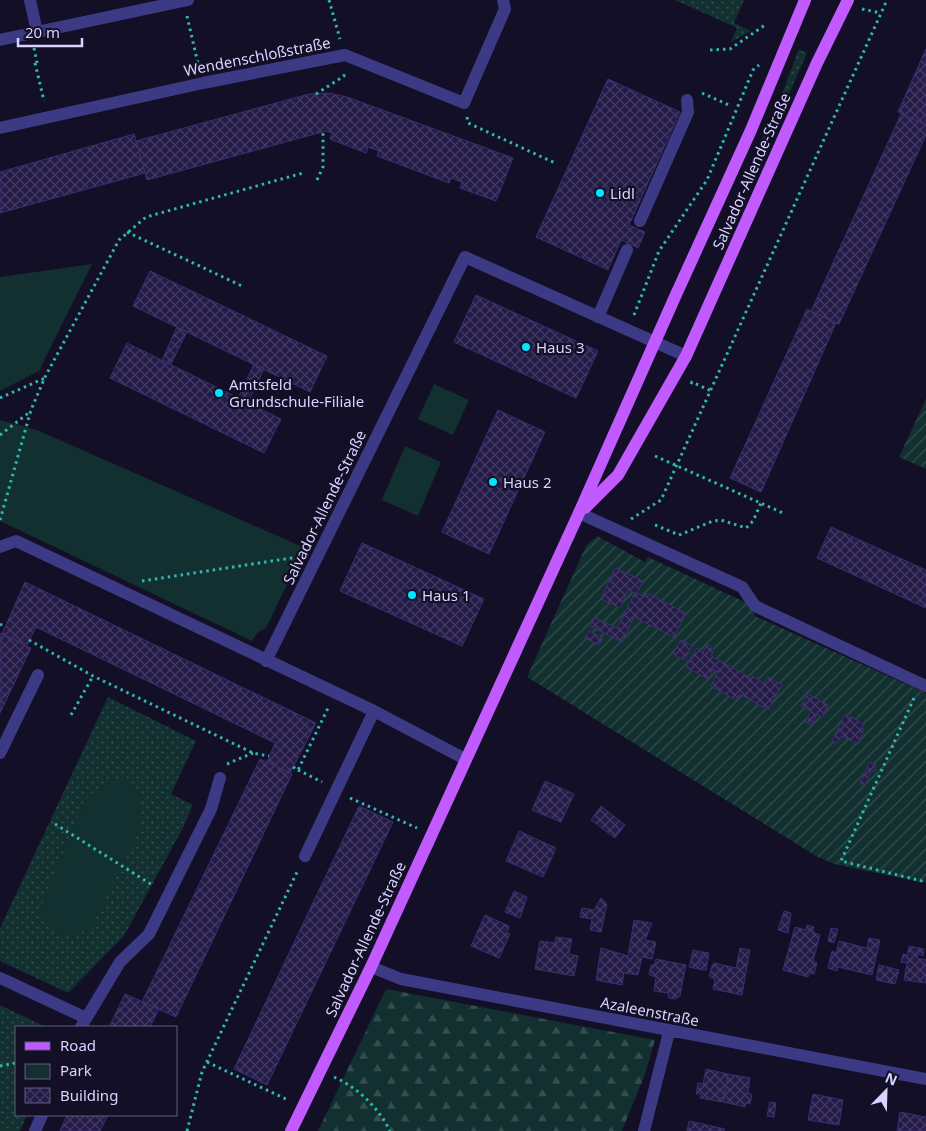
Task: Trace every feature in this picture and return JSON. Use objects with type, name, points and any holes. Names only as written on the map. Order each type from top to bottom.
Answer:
[{"type":"main road","name":"Salvador-Allende-Straße","points":[[291,1131],[371,967],[579,513],[755,122],[805,0]]},
{"type":"main road","name":"Salvador-Allende-Straße","points":[[579,513],[618,475],[686,356],[817,63],[848,0]]},
{"type":"street","points":[[30,0],[37,32]]},
{"type":"street","points":[[0,40],[186,0]]},
{"type":"street","points":[[464,103],[505,9],[503,0]]},
{"type":"street","name":"Wendenschloßstraße","points":[[0,128],[203,83],[345,55],[464,103]]},
{"type":"street","points":[[640,221],[688,112],[688,100]]},
{"type":"street","points":[[598,317],[628,250]]},
{"type":"street","name":"Salvador-Allende-Straße","points":[[266,661],[465,258],[686,356]]},
{"type":"street","points":[[579,513],[742,588],[755,606],[923,685]]},
{"type":"street","points":[[0,547],[16,541],[374,711],[465,759]]},
{"type":"street","points":[[0,753],[38,674]]},
{"type":"street","points":[[305,856],[374,711]]},
{"type":"street","points":[[0,978],[84,1023],[120,962],[149,934],[211,809],[220,778]]},
{"type":"street","name":"Azaleenstraße","points":[[371,967],[400,979],[669,1032],[926,1079]]},
{"type":"street","points":[[644,1131],[669,1032]]},
{"type":"street","points":[[35,1131],[42,1116]]},
{"type":"path","points":[[186,0],[203,83]]},
{"type":"path","points":[[616,529],[661,500],[887,0]]},
{"type":"path","points":[[710,50],[730,49],[765,25]]},
{"type":"path","points":[[633,332],[634,310],[659,250],[707,180],[753,70],[764,60]]},
{"type":"path","points":[[34,63],[49,118]]},
{"type":"path","points":[[701,93],[731,106]]},
{"type":"path","points":[[464,103],[468,123],[555,163]]},
{"type":"path","points":[[317,180],[323,167],[322,132]]},
{"type":"path","points":[[0,520],[31,410],[45,377],[111,253],[127,231],[146,217],[303,174]]},
{"type":"path","points":[[127,231],[242,286]]},
{"type":"path","points":[[0,398],[45,377]]},
{"type":"path","points":[[687,390],[692,382],[711,391]]},
{"type":"path","points":[[0,435],[31,410]]},
{"type":"path","points":[[654,456],[783,514]]},
{"type":"path","points":[[655,525],[680,535],[713,521],[721,520],[746,528],[754,521],[761,503]]},
{"type":"path","points":[[131,596],[141,581],[296,556],[316,562]]},
{"type":"path","points":[[0,624],[5,627]]},
{"type":"path","points":[[29,640],[93,676],[253,753],[269,756]]},
{"type":"path","points":[[71,715],[93,676]]},
{"type":"path","points":[[923,685],[840,861],[926,882]]},
{"type":"path","points":[[298,770],[335,693]]},
{"type":"path","points":[[220,778],[228,763],[253,753]]},
{"type":"path","points":[[293,768],[431,835]]},
{"type":"path","points":[[55,824],[168,895]]},
{"type":"path","points":[[187,1131],[202,1072],[305,856]]},
{"type":"path","points":[[0,1066],[15,1062]]},
{"type":"path","points":[[207,1062],[302,1108]]},
{"type":"path","points":[[321,1070],[347,1083],[363,1095],[384,1120],[390,1131]]},
{"type":"green space","points":[[675,0],[744,0],[734,23],[751,31],[731,42],[737,28]]},
{"type":"green space","points":[[799,49],[807,53],[749,184],[743,181],[783,91]]},
{"type":"green space","points":[[92,264],[39,371],[0,391],[0,277]]},
{"type":"green space","points":[[434,384],[469,400],[453,435],[418,419]]},
{"type":"green space","points":[[926,399],[926,469],[899,457]]},
{"type":"green space","points":[[0,420],[37,430],[305,548],[266,628],[257,633],[252,641],[0,521]]},
{"type":"green space","points":[[405,446],[441,462],[418,516],[382,500]]},
{"type":"green space","points":[[597,536],[645,562],[648,557],[751,605],[755,616],[926,693],[926,883],[834,864],[816,856],[527,677],[586,546]]},
{"type":"green space","points":[[108,697],[196,741],[171,794],[193,805],[183,828],[124,936],[68,993],[0,961],[0,928]]},
{"type":"green space","points":[[129,779],[140,793],[141,827],[90,929],[71,934],[59,934],[50,926],[40,909],[85,799],[110,780]]},
{"type":"green space","points":[[386,989],[655,1040],[644,1077],[622,1131],[318,1131]]},
{"type":"green space","points":[[0,1005],[44,1026],[15,1026],[15,1116],[27,1116],[20,1131],[0,1131]]},
{"type":"building","points":[[926,49],[926,125],[898,112]]},
{"type":"building","name":"Lidl","points":[[608,79],[680,112],[629,225],[645,232],[638,248],[621,240],[608,270],[536,237]]},
{"type":"building","points":[[328,93],[347,97],[513,158],[496,201],[460,188],[462,182],[451,178],[449,183],[377,156],[379,151],[368,147],[366,153],[330,139],[332,133],[326,131],[147,180],[136,141],[309,94]]},
{"type":"building","points":[[901,114],[926,125],[926,135],[839,324],[811,311]]},
{"type":"building","points":[[134,134],[145,173],[0,213],[0,172]]},
{"type":"building","points":[[150,271],[327,356],[310,392],[133,306]]},
{"type":"building","name":"Haus 3","points":[[476,295],[598,351],[576,398],[454,342]]},
{"type":"building","points":[[807,309],[836,323],[761,492],[730,478]]},
{"type":"building","points":[[177,327],[187,332],[171,364],[162,360]]},
{"type":"building","points":[[127,343],[281,419],[264,453],[110,378]]},
{"type":"building","points":[[254,364],[264,369],[248,402],[238,398]]},
{"type":"building","name":"Haus 2","points":[[498,410],[545,432],[489,554],[442,532]]},
{"type":"building","points":[[831,527],[926,570],[926,608],[817,558]]},
{"type":"building","name":"Haus 1","points":[[362,543],[484,599],[462,646],[340,591]]},
{"type":"building","points":[[615,568],[643,581],[637,593],[644,597],[646,593],[686,613],[674,637],[634,617],[622,642],[590,626],[595,618],[617,628],[635,593],[628,590],[620,608],[601,599]]},
{"type":"building","points":[[25,582],[316,723],[290,773],[267,762],[275,743],[36,627],[27,645],[2,634]]},
{"type":"building","points":[[589,631],[603,638],[599,645],[585,638]]},
{"type":"building","points":[[0,633],[31,648],[0,713]]},
{"type":"building","points":[[681,640],[692,646],[684,660],[673,654]]},
{"type":"building","points":[[710,645],[714,650],[711,656],[749,677],[750,675],[764,683],[768,677],[782,685],[768,710],[740,694],[736,700],[711,686],[718,672],[713,669],[708,679],[686,667],[697,648],[703,652],[706,646]]},
{"type":"building","points":[[808,694],[828,705],[822,717],[817,714],[812,725],[805,722],[811,711],[801,706]]},
{"type":"building","points":[[844,716],[849,718],[850,716],[863,724],[862,728],[864,729],[858,744],[841,736],[837,743],[832,741]]},
{"type":"building","points":[[260,759],[292,774],[176,1017],[142,1002]]},
{"type":"building","points":[[870,762],[876,766],[874,771],[871,770],[865,785],[860,783]]},
{"type":"building","points":[[545,781],[574,794],[561,822],[532,810]]},
{"type":"building","points":[[359,806],[393,822],[267,1085],[234,1069]]},
{"type":"building","points":[[601,806],[625,825],[615,838],[591,820]]},
{"type":"building","points":[[519,831],[556,848],[543,877],[506,861]]},
{"type":"building","points":[[514,891],[527,897],[520,918],[505,912]]},
{"type":"building","points":[[601,898],[607,904],[601,932],[590,930],[592,919],[580,917],[582,908],[594,910]]},
{"type":"building","points":[[784,911],[791,913],[788,933],[778,930]]},
{"type":"building","points":[[485,915],[509,926],[507,933],[510,934],[499,958],[471,946]]},
{"type":"building","points":[[634,920],[652,923],[645,940],[656,942],[652,959],[642,957],[638,975],[624,973],[622,985],[596,980],[601,948],[628,956]]},
{"type":"building","points":[[807,925],[814,927],[813,932],[820,935],[813,961],[817,963],[814,974],[810,973],[808,977],[783,970],[795,927],[806,930]]},
{"type":"building","points":[[831,928],[838,929],[834,943],[828,941]]},
{"type":"building","points":[[556,937],[572,939],[569,954],[578,956],[574,976],[535,969],[540,941],[555,943]]},
{"type":"building","points":[[869,938],[880,940],[872,975],[838,967],[837,971],[828,968],[832,951],[836,953],[839,941],[867,948]]},
{"type":"building","points":[[909,946],[924,949],[923,956],[918,954],[917,958],[926,960],[926,983],[904,980],[907,963],[901,962],[903,954],[907,955]]},
{"type":"building","points":[[740,948],[750,950],[742,995],[713,989],[715,979],[709,977],[712,966],[714,963],[736,968]]},
{"type":"building","points":[[693,950],[702,952],[698,969],[689,967]]},
{"type":"building","points":[[702,952],[709,953],[706,970],[698,969]]},
{"type":"building","points":[[656,959],[686,965],[680,996],[675,999],[669,998],[668,993],[654,991],[656,977],[649,975],[651,965],[654,965]]},
{"type":"building","points":[[879,965],[899,970],[895,984],[876,980]]},
{"type":"building","points":[[125,994],[159,1009],[150,1026],[109,1026]]},
{"type":"building","points":[[706,1069],[728,1074],[723,1102],[700,1098],[701,1094],[696,1094],[698,1083],[703,1084]]},
{"type":"building","points":[[728,1074],[750,1078],[748,1093],[752,1094],[750,1104],[746,1103],[745,1107],[723,1102]]},
{"type":"building","points":[[813,1094],[843,1100],[839,1125],[808,1120]]},
{"type":"building","points":[[770,1102],[776,1103],[774,1117],[767,1116]]},
{"type":"building","points":[[900,1112],[926,1117],[926,1131],[897,1131]]},
{"type":"building","points":[[67,1116],[108,1116],[100,1131],[60,1131]]},
{"type":"building","points":[[689,1121],[725,1129],[724,1131],[687,1131]]},
{"type":"place","name":"Lidl","points":[[600,193]]},
{"type":"place","name":"Haus 3","points":[[526,347]]},
{"type":"place","name":"Amtsfeld Grundschule-Filiale","points":[[219,393]]},
{"type":"place","name":"Haus 2","points":[[493,482]]},
{"type":"place","name":"Haus 1","points":[[412,595]]}]
